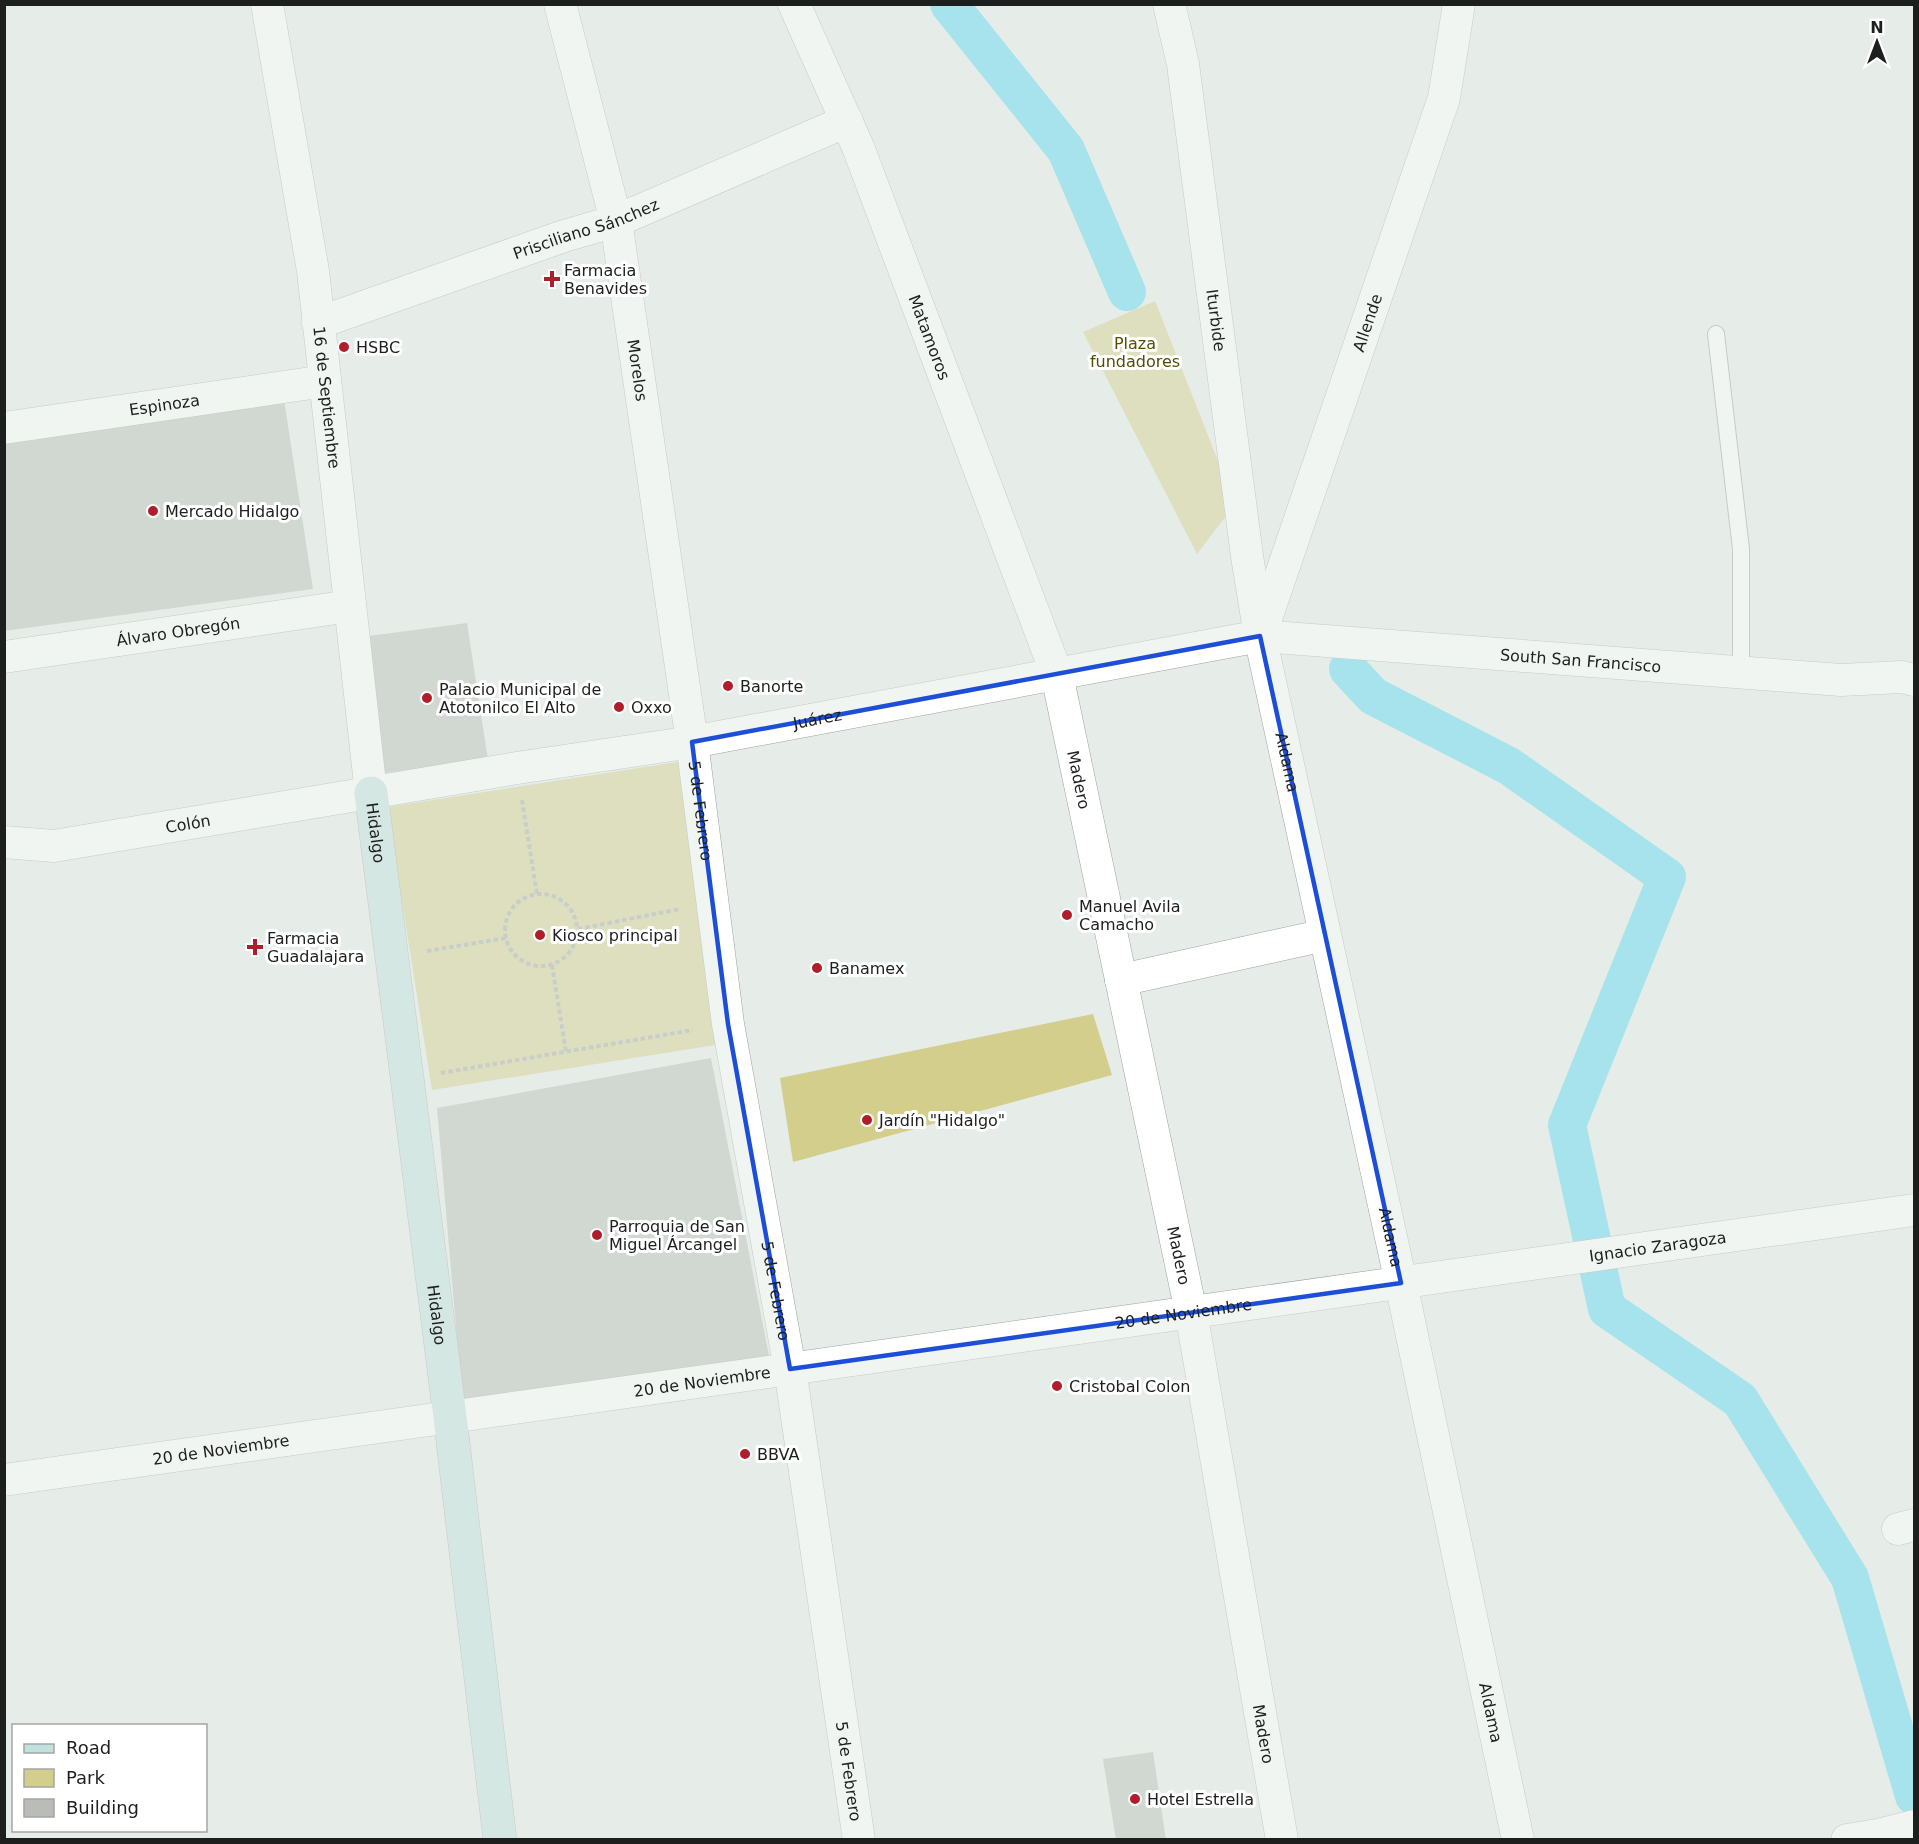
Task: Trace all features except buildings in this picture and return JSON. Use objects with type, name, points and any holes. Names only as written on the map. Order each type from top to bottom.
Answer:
[{"type":"street","name":"16 de Septiembre","points":[[267,4],[313,271],[371,793]]},
{"type":"street","name":"Morelos","points":[[560,4],[616,221],[692,742]]},
{"type":"street","name":"Matamoros","points":[[794,4],[871,180],[1058,675]]},
{"type":"street","name":"Iturbide","points":[[1170,4],[1183,64],[1247,556],[1260,636]]},
{"type":"street","name":"Allende","points":[[1260,636],[1444,98],[1459,4]]},
{"type":"street","name":"Prisciliano Sánchez","points":[[318,323],[564,236],[616,221],[847,121]]},
{"type":"street","name":"Espinoza","points":[[4,428],[325,381]]},
{"type":"street","name":"Álvaro Obregón","points":[[4,657],[350,606]]},
{"type":"street","name":"South San Francisco","points":[[1260,636],[1841,680],[1910,675]]},
{"type":"street","name":"Juárez","points":[[371,793],[692,742],[1260,636]]},
{"type":"street","name":"Aldama","points":[[1260,636],[1401,1283],[1518,1839]]},
{"type":"street","name":"Madero","points":[[1058,675],[1191,1312],[1282,1839]]},
{"type":"street","name":"5 de Febrero","points":[[692,742],[728,1024],[790,1369],[859,1839]]},
{"type":"street","name":"Colón","points":[[4,842],[54,846],[371,793]]},
{"type":"street","name":"Hidalgo","points":[[371,793],[450,1417],[500,1839]]},
{"type":"street","points":[[1121,980],[1325,935]]},
{"type":"street","name":"Ignacio Zaragoza","points":[[1401,1283],[1914,1210]]},
{"type":"street","name":"20 de Noviembre","points":[[4,1480],[1401,1283]]},
{"type":"street","points":[[1847,1839],[1878,1835],[1914,1826]]},
{"type":"lane","points":[[1716,334],[1741,549],[1741,672]]},
{"type":"path","points":[[517,768],[537,894]]},
{"type":"path","points":[[537,894],[560,899],[569,907],[578,928],[576,941],[571,951],[552,965],[540,966],[528,964],[518,958],[510,948],[505,926],[515,904],[537,894]]},
{"type":"path","points":[[578,928],[711,903]]},
{"type":"path","points":[[392,957],[506,938]]},
{"type":"path","points":[[552,965],[566,1052]]},
{"type":"path","points":[[407,1079],[728,1024]]},
{"type":"highlighted area","points":[[1260,636],[1401,1283],[790,1369],[728,1024],[692,742]]},
{"type":"green space","name":"Plaza fundadores","points":[[1155,301],[1235,504],[1197,554],[1083,332]]},
{"type":"green space","points":[[684,761],[728,1043],[432,1090],[387,807]]},
{"type":"green space","name":"Jardín \"Hidalgo\"","points":[[1093,1014],[1112,1075],[793,1162],[780,1078]]},
{"type":"waterway","points":[[949,4],[1066,150],[1127,292]]},
{"type":"waterway","points":[[1348,669],[1373,696],[1509,766],[1667,877],[1567,1125],[1607,1309],[1740,1400],[1850,1578],[1914,1796]]},
{"type":"place","name":"Farmacia Benavides","points":[[552,279]]},
{"type":"place","name":"HSBC","points":[[344,347]]},
{"type":"place","name":"Mercado Hidalgo","points":[[153,511]]},
{"type":"place","name":"Banorte","points":[[728,686]]},
{"type":"place","name":"Palacio Municipal de Atotonilco El Alto","points":[[427,698]]},
{"type":"place","name":"Oxxo","points":[[619,707]]},
{"type":"place","name":"Manuel Avila Camacho","points":[[1067,915]]},
{"type":"place","name":"Kiosco principal","points":[[540,935]]},
{"type":"place","name":"Farmacia Guadalajara","points":[[255,947]]},
{"type":"place","name":"Banamex","points":[[817,968]]},
{"type":"place","name":"Jardín \"Hidalgo\"","points":[[867,1120]]},
{"type":"place","name":"Parroquia de San Miguel Árcangel","points":[[597,1235]]},
{"type":"place","name":"Cristobal Colon","points":[[1057,1386]]},
{"type":"place","name":"BBVA","points":[[745,1454]]},
{"type":"place","name":"Hotel Estrella","points":[[1135,1799]]}]
